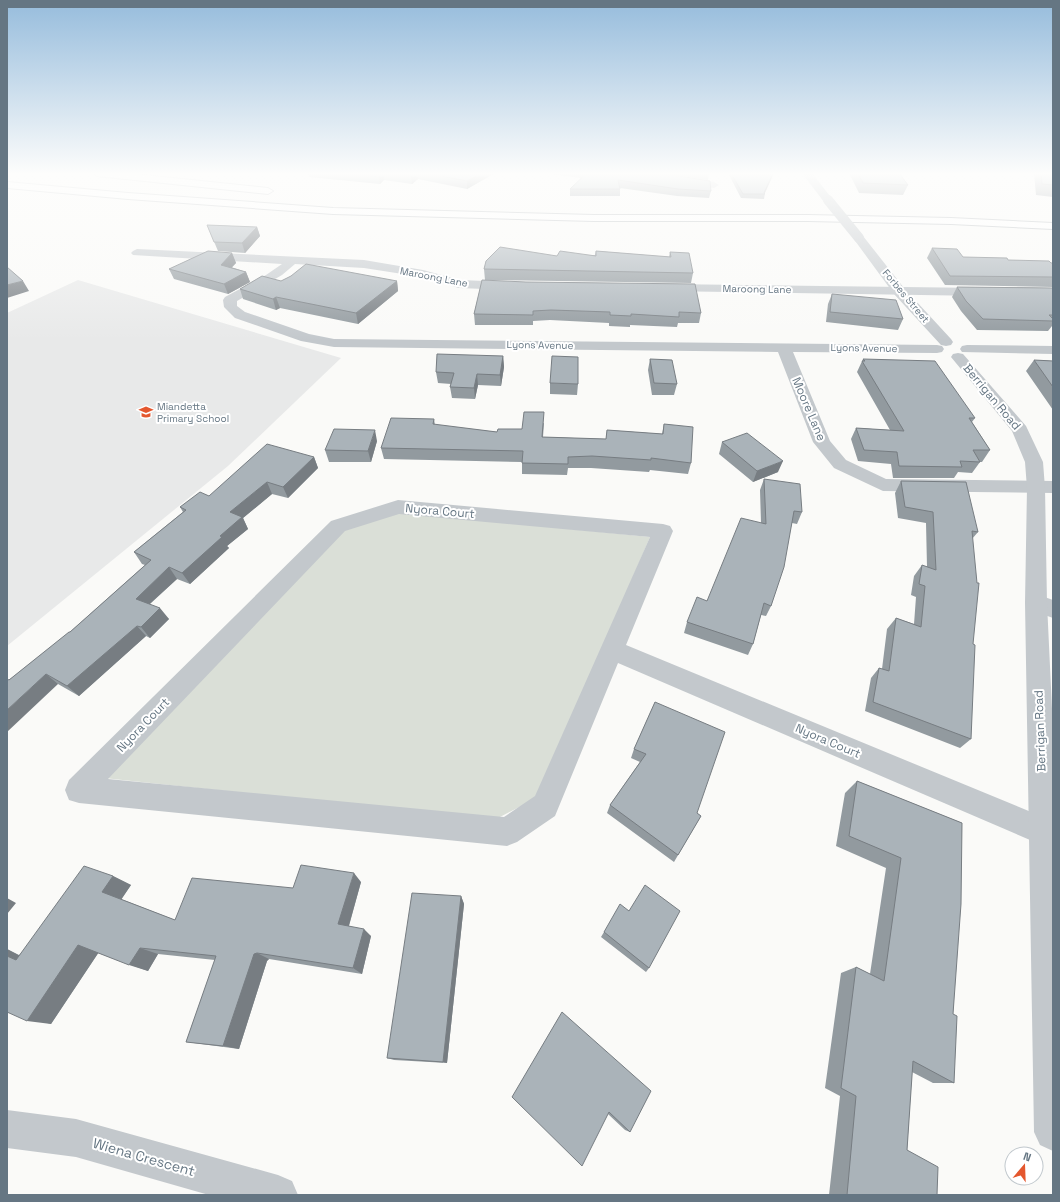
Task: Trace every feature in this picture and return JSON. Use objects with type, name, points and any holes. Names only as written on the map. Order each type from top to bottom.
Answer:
[{"type":"street","name":"Forbes Street","points":[[852,229],[899,291],[952,350]]},
{"type":"street","name":"Maroong Lane","points":[[138,253],[364,264],[423,274],[459,284],[519,286]]},
{"type":"street","name":"Lyons Avenue","points":[[292,261],[285,269],[230,300],[231,307],[240,315],[247,318],[306,338],[334,343],[1053,350]]},
{"type":"street","name":"Maroong Lane","points":[[652,288],[999,292]]},
{"type":"street","name":"Moore Lane","points":[[784,348],[822,442],[840,464],[882,485],[1045,487]]},
{"type":"street","name":"Berrigan Road","points":[[952,350],[1020,430],[1045,487],[1044,832],[1053,1132]]},
{"type":"street","name":"Nyora Court","points":[[398,507],[663,531],[612,650],[546,806],[507,832],[79,790],[338,526],[398,507]]},
{"type":"street","name":"Nyora Court","points":[[612,650],[1044,832]]},
{"type":"street","name":"Wiena Crescent","points":[[7,1129],[76,1138],[278,1195]]},
{"type":"shaded area","name":"Miandetta Primary School","points":[[78,280],[341,358],[228,466],[7,646],[7,313]]},
{"type":"shaded area","points":[[401,512],[650,537],[539,797],[494,820],[104,778],[342,531]]},
{"type":"building","points":[[209,229],[255,229],[242,243],[214,242]]},
{"type":"building","points":[[500,247],[557,256],[560,251],[596,256],[596,251],[671,257],[670,252],[689,253],[693,273],[484,269],[486,261]]},
{"type":"building","points":[[932,248],[957,249],[963,257],[1049,261],[1053,263],[1053,277],[950,276]]},
{"type":"building","points":[[208,251],[232,253],[221,265],[246,272],[224,284],[169,269]]},
{"type":"building","points":[[306,264],[397,281],[356,313],[276,297],[273,299],[240,289],[262,276],[281,281],[291,276]]},
{"type":"building","points":[[7,267],[23,281],[7,285]]},
{"type":"building","points":[[482,280],[695,284],[701,313],[679,312],[679,317],[631,314],[631,316],[610,315],[610,312],[551,310],[533,311],[533,315],[474,314]]},
{"type":"building","points":[[957,287],[1053,288],[1053,315],[1049,315],[1053,321],[983,319],[966,301]]},
{"type":"building","points":[[832,294],[896,300],[903,319],[830,312]]},
{"type":"building","points":[[437,354],[503,356],[500,375],[477,374],[474,388],[450,387],[454,373],[436,372]]},
{"type":"building","points":[[552,356],[578,357],[578,384],[550,383]]},
{"type":"building","points":[[650,359],[672,360],[677,384],[654,383]]},
{"type":"building","points":[[863,359],[935,361],[975,418],[969,418],[990,450],[973,450],[980,462],[960,461],[962,467],[899,466],[897,452],[864,450],[856,428],[904,431],[862,361],[865,361]]},
{"type":"building","points":[[1034,360],[1053,361],[1053,387]]},
{"type":"building","points":[[524,412],[544,412],[542,437],[606,439],[607,430],[663,434],[664,424],[693,427],[691,463],[651,458],[651,460],[592,456],[568,457],[568,464],[522,463],[523,451],[381,448],[391,418],[434,419],[433,424],[497,432],[498,429],[522,429]]},
{"type":"building","points":[[334,429],[375,430],[368,451],[325,450]]},
{"type":"building","points":[[747,433],[783,461],[757,471],[722,442]]},
{"type":"building","points":[[267,444],[314,457],[283,487],[267,482],[230,512],[242,517],[182,573],[169,567],[136,599],[160,608],[141,627],[137,626],[67,686],[46,674],[7,710],[7,679],[9,680],[70,632],[151,560],[134,552],[186,510],[180,507],[200,492],[209,496]]},
{"type":"building","points":[[764,479],[800,484],[802,512],[794,511],[784,567],[771,606],[764,603],[753,644],[687,622],[697,597],[707,601],[741,518],[766,524]]},
{"type":"building","points":[[901,481],[966,482],[978,532],[972,531],[977,583],[979,583],[973,644],[975,645],[971,739],[873,702],[879,668],[889,671],[896,618],[921,627],[925,586],[919,584],[922,565],[936,570],[933,512],[905,507]]},
{"type":"building","points":[[655,702],[725,732],[697,813],[701,816],[678,855],[610,805],[646,754],[634,749]]},
{"type":"building","points":[[857,781],[962,823],[961,904],[953,1014],[957,1016],[954,1083],[913,1061],[907,1150],[938,1167],[937,1195],[847,1195],[856,1096],[841,1088],[856,967],[884,981],[901,858],[849,836]]},
{"type":"building","points":[[301,865],[354,873],[338,924],[364,929],[353,968],[257,953],[254,954],[223,1046],[186,1042],[216,956],[140,948],[129,965],[78,945],[27,1021],[7,1012],[7,956],[16,960],[84,866],[113,876],[102,892],[175,920],[192,878],[293,888]]},
{"type":"building","points":[[645,885],[680,911],[649,968],[604,932],[620,904],[629,911]]},
{"type":"building","points":[[412,893],[461,896],[443,1062],[387,1058]]},
{"type":"building","points":[[562,1012],[651,1091],[630,1132],[609,1112],[582,1166],[512,1097]]},
{"type":"place","name":"Miandetta Primary School","points":[[146,412]]}]
